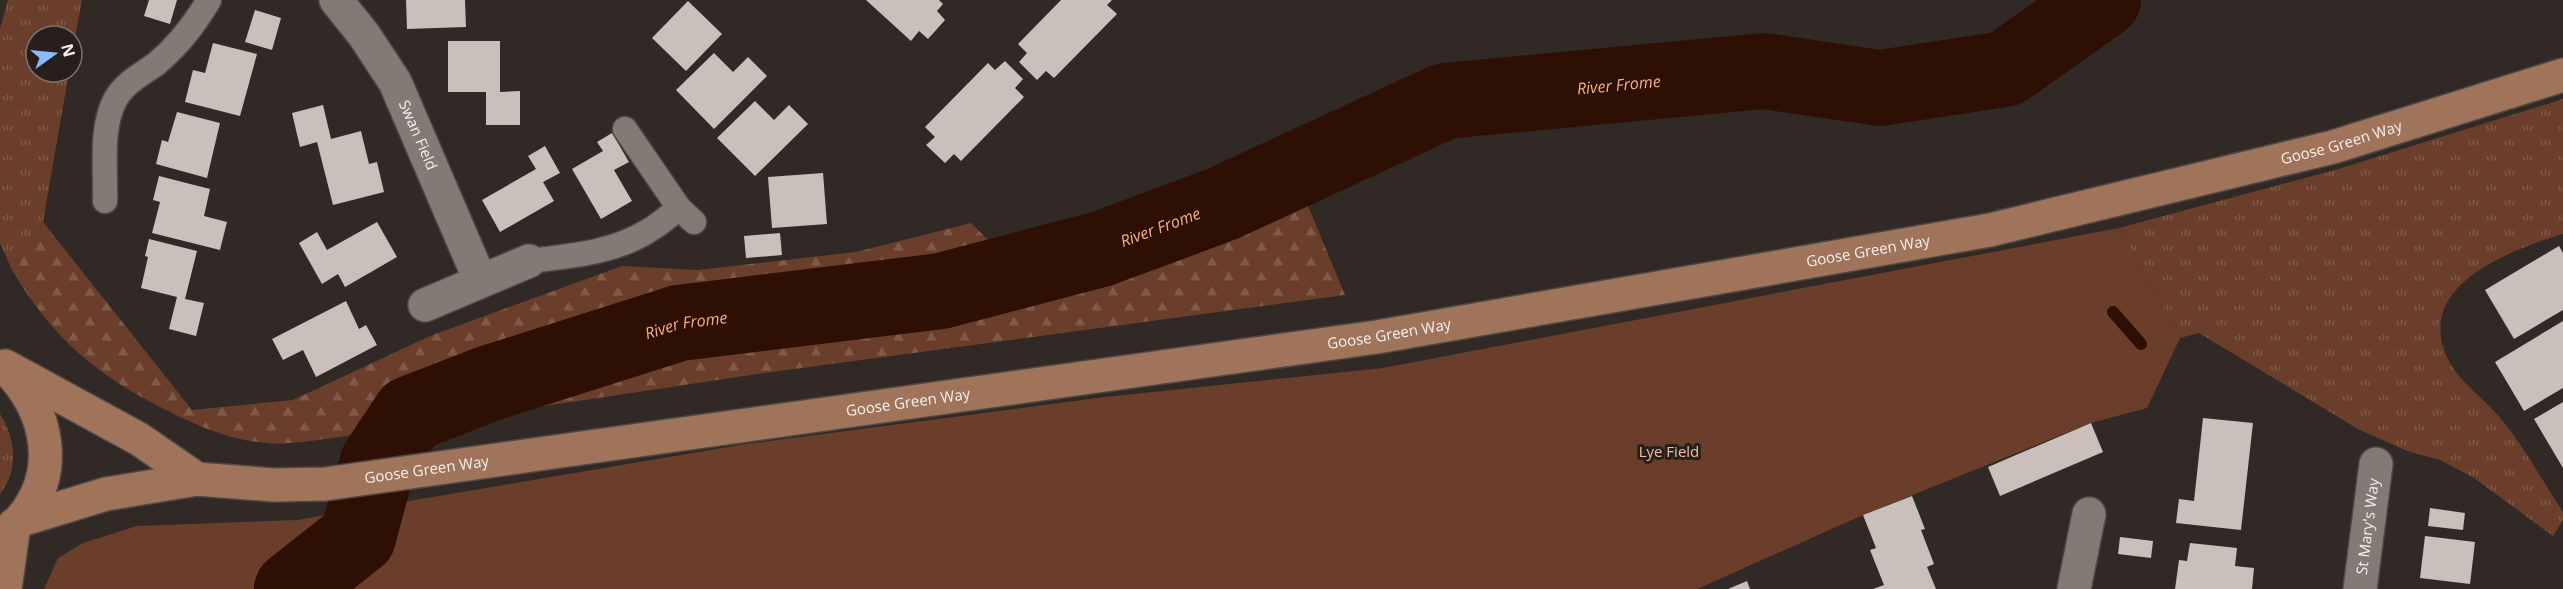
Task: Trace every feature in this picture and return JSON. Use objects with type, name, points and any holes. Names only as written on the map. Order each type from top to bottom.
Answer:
[{"type":"main road","name":"Goose Green Way","points":[[12,528],[106,494],[197,479],[274,485],[325,484],[434,469],[1377,337],[1990,230],[2321,150],[2563,75]]},
{"type":"main road","name":"Goose Green Way","points":[[2,365],[139,440],[197,479]]},
{"type":"main road","points":[[2,365],[28,391],[42,423],[46,456],[39,490],[12,528],[5,589]]},
{"type":"street","name":"Swan Field","points":[[336,0],[364,35],[395,82],[480,280]]},
{"type":"street","points":[[425,305],[529,261]]},
{"type":"street","name":"St Mary's Way","points":[[2360,589],[2376,464]]},
{"type":"street","points":[[2074,589],[2090,514]]},
{"type":"lane","points":[[105,201],[107,120],[115,99],[129,82],[156,64],[189,34],[208,0]]},
{"type":"lane","points":[[529,261],[581,254],[619,245],[686,215],[625,129]]},
{"type":"green space","points":[[8,0],[82,0],[78,24],[24,24],[24,84],[67,84],[43,222],[12,270],[0,243],[0,29]]},
{"type":"green space","points":[[2563,99],[2563,234],[2516,251],[2492,262],[2471,276],[2453,293],[2443,313],[2441,336],[2450,363],[2510,431],[2563,512],[2563,520],[2553,536],[2474,478],[2440,460],[2407,451],[2358,429],[2199,333],[2180,338],[2119,228],[2335,170]]},
{"type":"green space","points":[[1301,189],[1345,295],[764,373],[288,443],[253,441],[216,432],[168,411],[119,383],[78,353],[60,335],[12,270],[43,222],[192,410],[293,400],[430,336],[622,266],[697,270],[856,252],[971,223],[1028,280],[1188,234]]},
{"type":"green space","name":"Lye Field","points":[[2119,228],[2180,338],[2147,408],[2091,423],[1863,515],[1697,589],[44,589],[58,558],[83,543],[137,526],[297,520],[746,444],[1105,397],[1383,368]]},
{"type":"green space","points":[[0,414],[12,444],[13,465],[0,494]]},
{"type":"building","points":[[149,0],[177,0],[170,24],[144,16]]},
{"type":"building","points":[[406,0],[465,0],[466,27],[407,29]]},
{"type":"building","points":[[866,0],[939,0],[943,4],[937,11],[945,20],[928,39],[919,31],[911,41]]},
{"type":"building","points":[[1061,0],[1112,0],[1107,5],[1117,14],[1054,78],[1046,71],[1037,80],[1019,62],[1027,53],[1018,44]]},
{"type":"building","points":[[688,1],[722,34],[686,71],[652,38]]},
{"type":"building","points":[[255,10],[281,18],[272,50],[245,42]]},
{"type":"building","points":[[448,41],[500,41],[500,92],[520,91],[520,125],[486,125],[486,92],[448,92]]},
{"type":"building","points":[[213,43],[257,54],[240,116],[185,102],[193,70],[205,73]]},
{"type":"building","points":[[714,53],[733,72],[748,57],[767,76],[714,129],[676,90]]},
{"type":"building","points":[[1005,61],[1023,79],[1015,88],[1024,97],[961,161],[954,154],[945,163],[926,145],[935,137],[925,127],[988,63],[995,70]]},
{"type":"building","points":[[755,101],[774,120],[789,105],[808,124],[755,176],[717,138]]},
{"type":"building","points":[[323,105],[331,139],[361,131],[369,164],[377,162],[384,192],[333,205],[317,142],[300,147],[292,113]]},
{"type":"building","points":[[177,112],[220,123],[207,178],[156,164],[162,140],[168,142]]},
{"type":"building","points":[[612,133],[629,162],[614,170],[632,201],[601,219],[572,169],[603,151],[597,142]]},
{"type":"building","points":[[545,146],[560,173],[543,182],[554,201],[500,232],[482,200],[536,169],[528,156]]},
{"type":"building","points":[[823,173],[827,224],[772,228],[768,177]]},
{"type":"building","points":[[159,176],[210,189],[204,216],[227,222],[220,250],[152,233],[160,202],[153,200]]},
{"type":"building","points":[[377,222],[397,257],[345,287],[338,274],[322,284],[299,243],[317,232],[327,250]]},
{"type":"building","points":[[780,233],[782,255],[746,258],[744,236]]},
{"type":"building","points":[[149,239],[197,251],[185,299],[204,303],[196,336],[169,329],[177,297],[141,288],[148,257],[145,256]]},
{"type":"building","points":[[2559,246],[2563,253],[2563,310],[2514,339],[2485,290]]},
{"type":"building","points":[[346,301],[359,329],[366,325],[377,345],[316,377],[303,350],[283,360],[272,339]]},
{"type":"building","points":[[2563,321],[2563,388],[2524,411],[2495,362]]},
{"type":"building","points":[[2563,402],[2563,468],[2534,419]]},
{"type":"building","points":[[2203,418],[2253,423],[2241,530],[2176,523],[2179,499],[2194,501]]},
{"type":"building","points":[[2091,423],[2103,452],[2000,496],[1988,467]]},
{"type":"building","points":[[1912,496],[1925,529],[1921,530],[1934,564],[1927,567],[1936,589],[1873,589],[1884,585],[1870,550],[1876,548],[1863,515]]},
{"type":"building","points":[[2430,508],[2465,513],[2463,530],[2428,526]]},
{"type":"building","points":[[2425,536],[2475,542],[2470,584],[2420,578]]},
{"type":"building","points":[[2120,537],[2153,541],[2151,558],[2118,554]]},
{"type":"building","points":[[2190,543],[2237,548],[2235,566],[2254,568],[2252,589],[2175,589],[2179,560],[2187,561]]},
{"type":"building","points":[[1747,581],[1750,589],[1728,589]]},
{"type":"waterway","name":"River Frome","points":[[292,589],[358,537],[378,462],[410,414],[490,383],[679,323],[941,291],[1101,249],[1222,204],[1445,101],[1764,71],[1880,88],[2005,69],[2103,0]]},
{"type":"waterway","points":[[2113,312],[2141,344]]}]
